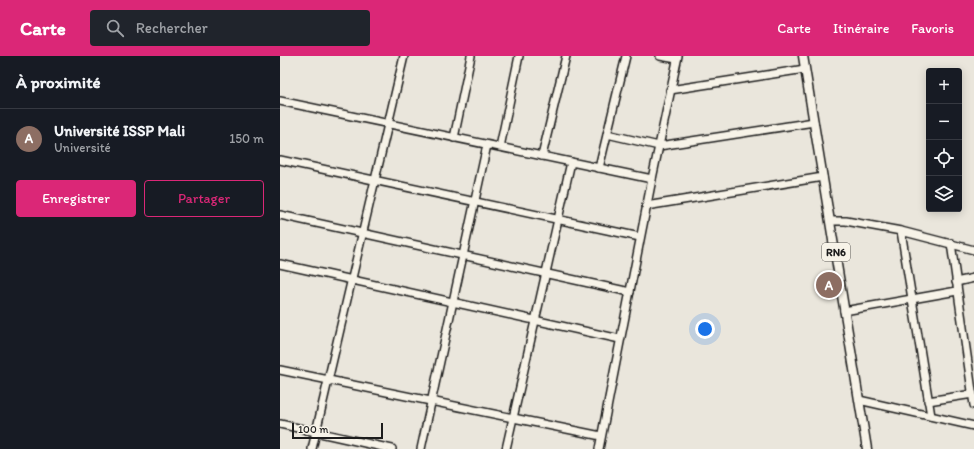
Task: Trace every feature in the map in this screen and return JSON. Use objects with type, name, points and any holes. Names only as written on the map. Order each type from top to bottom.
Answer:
[{"type":"main road","name":"RN6","points":[[803,56],[867,449]]},
{"type":"street","points":[[312,449],[404,56]]},
{"type":"street","points":[[454,138],[471,56]]},
{"type":"street","points":[[500,147],[519,56]]},
{"type":"street","points":[[542,156],[566,56]]},
{"type":"street","points":[[600,168],[626,56]]},
{"type":"street","points":[[599,449],[646,206],[677,58],[660,56]]},
{"type":"street","points":[[670,90],[805,69]]},
{"type":"street","points":[[280,101],[652,179]]},
{"type":"street","points":[[607,134],[659,146],[814,122]]},
{"type":"street","points":[[421,449],[487,145]]},
{"type":"street","points":[[280,160],[640,237]]},
{"type":"street","points":[[506,449],[571,162]]},
{"type":"street","points":[[646,206],[823,177]]},
{"type":"street","points":[[280,215],[630,292]]},
{"type":"street","points":[[831,221],[846,221],[901,231],[974,250]]},
{"type":"street","points":[[901,231],[931,416]]},
{"type":"street","points":[[951,243],[974,405]]},
{"type":"street","points":[[280,264],[620,338]]},
{"type":"street","points":[[956,282],[974,278]]},
{"type":"street","points":[[844,310],[957,291]]},
{"type":"street","points":[[280,370],[601,436]]},
{"type":"street","points":[[928,401],[972,394]]},
{"type":"street","points":[[859,400],[974,426]]},
{"type":"street","points":[[280,424],[392,449]]},
{"type":"place","name":"Université ISSP Mali","points":[[829,285]]}]
